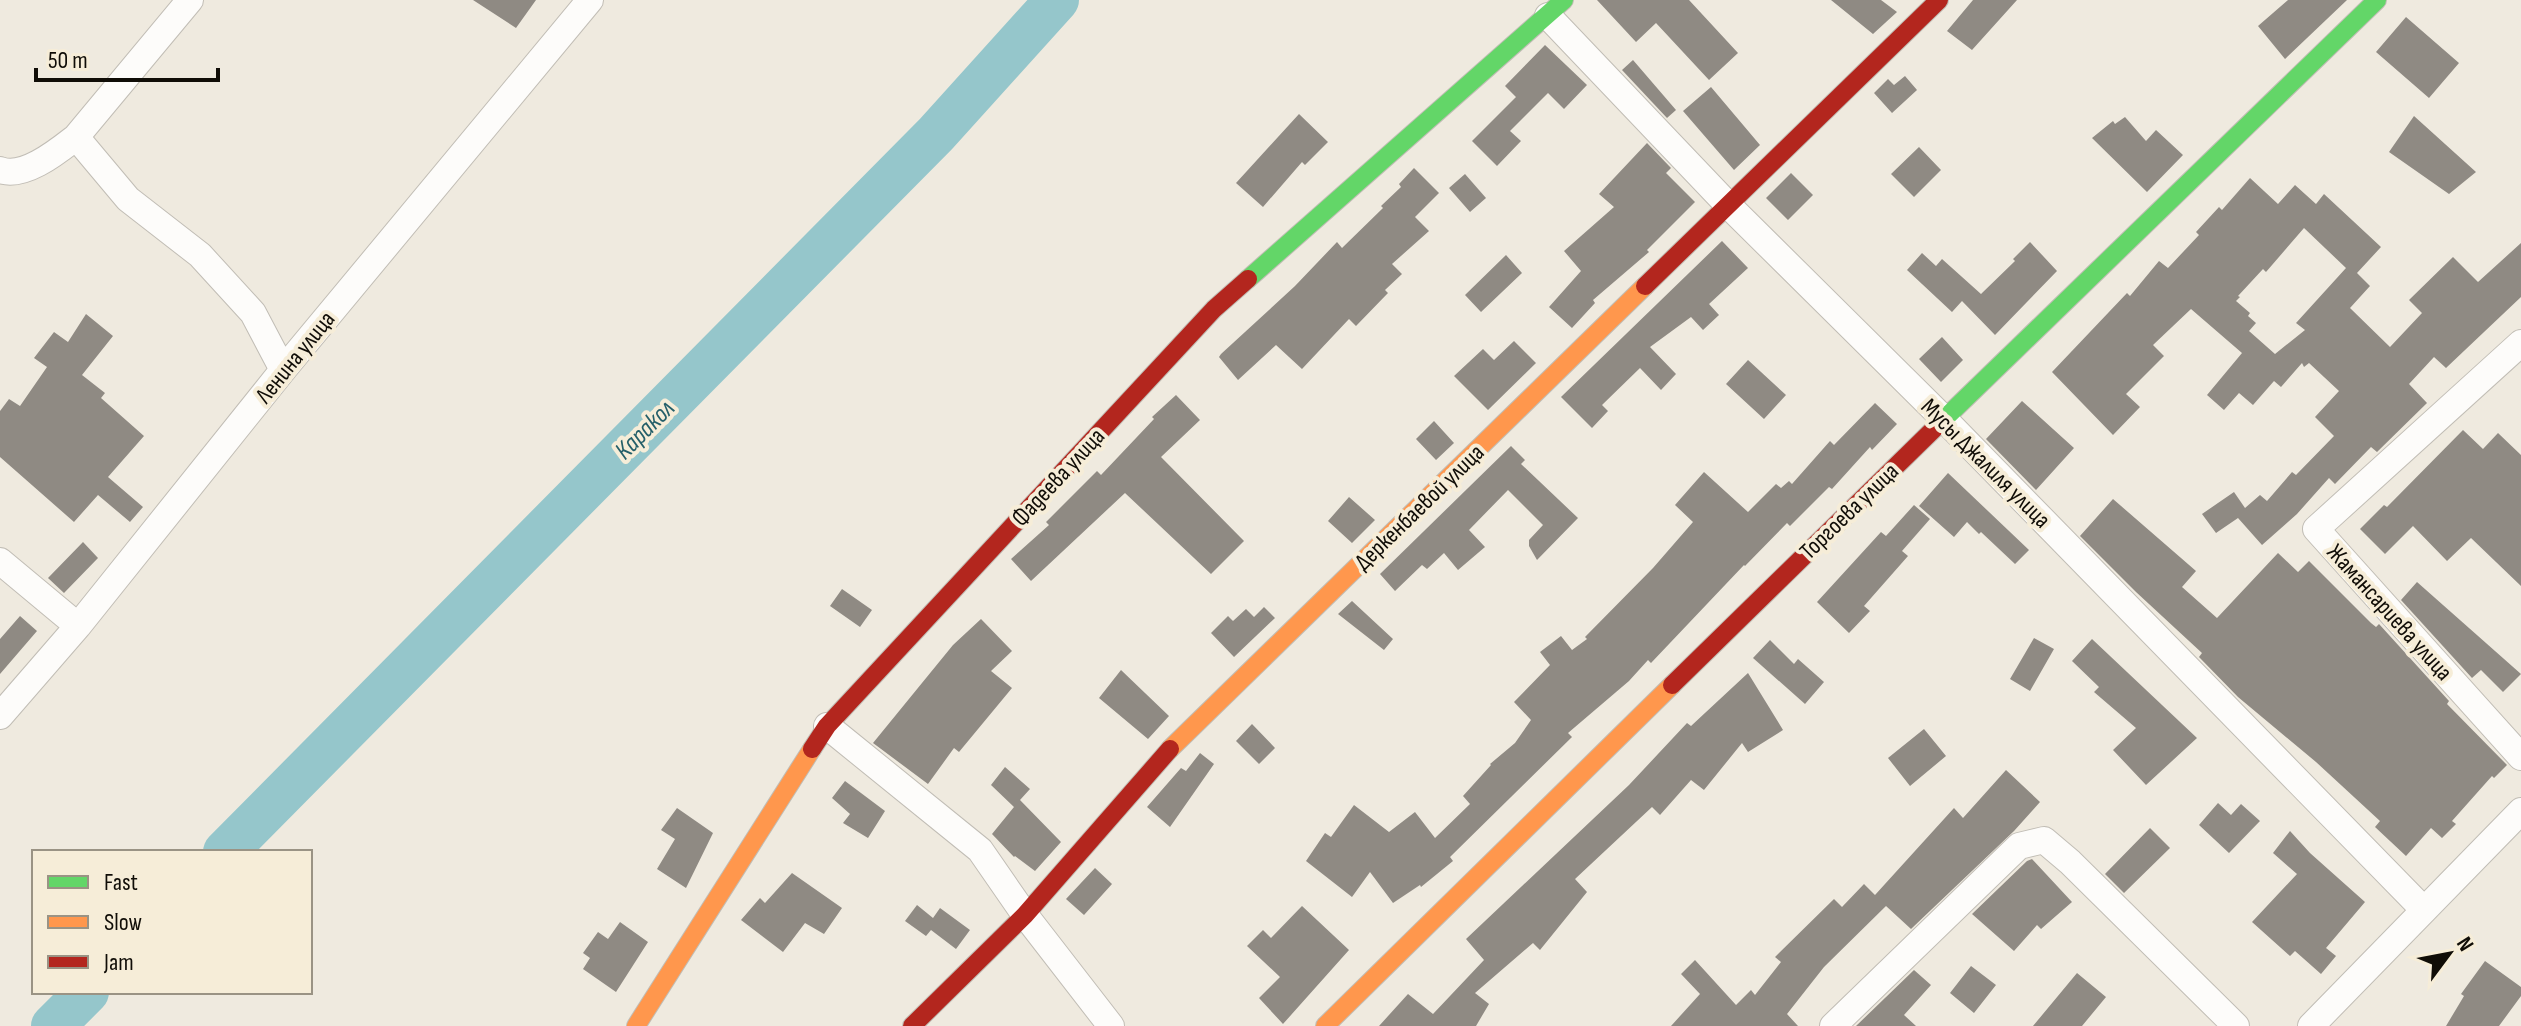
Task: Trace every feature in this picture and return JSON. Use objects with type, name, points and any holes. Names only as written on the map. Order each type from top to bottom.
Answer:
[{"type":"street","points":[[0,170],[8,173],[47,160],[76,137],[190,0]]},
{"type":"street","name":"Ленина улица","points":[[0,716],[78,626],[283,370],[590,0]]},
{"type":"street","name":"Деркенбаевой улица","points":[[912,1026],[1025,915],[1167,752],[1939,0]]},
{"type":"street","name":"Торгоева улица","points":[[1325,1026],[2377,0]]},
{"type":"street","name":"Мусы Джалиля улица","points":[[1556,8],[1729,206],[1944,419],[2424,910]]},
{"type":"street","name":"Фадеева улица","points":[[636,1026],[827,726],[1214,309],[1556,8]]},
{"type":"street","points":[[76,137],[128,199],[200,255],[253,313],[283,370]]},
{"type":"street","name":"Жамансариева улица","points":[[2521,343],[2316,529],[2521,757]]},
{"type":"street","points":[[0,561],[78,626]]},
{"type":"street","points":[[827,726],[980,850],[1025,915],[1111,1026]]},
{"type":"street","points":[[2311,1026],[2521,811]]},
{"type":"street","points":[[1833,1026],[2019,846],[2044,840],[2236,1026]]},
{"type":"building","points":[[473,0],[536,0],[516,28]]},
{"type":"building","points":[[1597,0],[1689,0],[1738,53],[1709,80],[1656,23],[1636,42]]},
{"type":"building","points":[[1831,0],[1881,0],[1897,12],[1873,34]]},
{"type":"building","points":[[1973,0],[2017,0],[1972,50],[1947,31]]},
{"type":"building","points":[[2288,0],[2347,0],[2285,59],[2258,26]]},
{"type":"building","points":[[2406,17],[2459,63],[2429,98],[2376,52]]},
{"type":"building","points":[[1545,45],[1587,85],[1564,109],[1548,93],[1510,131],[1521,141],[1497,166],[1472,141],[1516,97],[1505,86]]},
{"type":"building","points":[[1633,60],[1676,110],[1667,118],[1622,70]]},
{"type":"building","points":[[1905,76],[1917,90],[1892,113],[1874,93],[1888,79],[1894,85]]},
{"type":"building","points":[[1711,87],[1760,145],[1734,170],[1683,111]]},
{"type":"building","points":[[1299,114],[1328,142],[1305,165],[1302,162],[1263,207],[1236,183]]},
{"type":"building","points":[[2414,116],[2476,172],[2449,194],[2389,152]]},
{"type":"building","points":[[2125,117],[2146,141],[2156,130],[2183,155],[2147,192],[2092,138],[2113,121],[2115,124]]},
{"type":"building","points":[[1647,143],[1671,168],[1666,173],[1695,202],[1647,250],[1649,252],[1593,300],[1595,303],[1572,328],[1549,307],[1581,271],[1564,251],[1614,207],[1599,194]]},
{"type":"building","points":[[1919,147],[1941,170],[1914,197],[1891,174]]},
{"type":"building","points":[[1414,168],[1439,193],[1415,217],[1429,231],[1392,264],[1402,274],[1385,290],[1388,293],[1356,326],[1349,319],[1302,369],[1276,345],[1238,380],[1219,357],[1221,354],[1295,286],[1337,242],[1342,248],[1383,208],[1381,206],[1401,187],[1399,184]]},
{"type":"building","points":[[1791,173],[1813,195],[1788,220],[1766,198]]},
{"type":"building","points":[[1465,174],[1486,198],[1470,212],[1449,188]]},
{"type":"building","points":[[2250,178],[2278,204],[2295,185],[2316,204],[2324,194],[2381,247],[2357,273],[2370,286],[2350,308],[2390,347],[2422,313],[2409,300],[2453,257],[2478,282],[2521,243],[2521,297],[2446,368],[2434,357],[2409,384],[2427,403],[2377,452],[2371,447],[2335,484],[2329,478],[2297,514],[2262,545],[2238,518],[2216,533],[2202,514],[2234,492],[2245,508],[2260,495],[2267,501],[2292,472],[2296,475],[2334,436],[2315,417],[2339,391],[2309,363],[2304,367],[2302,363],[2281,387],[2274,381],[2253,405],[2239,393],[2224,410],[2207,395],[2242,353],[2191,309],[2153,345],[2164,356],[2126,394],[2140,407],[2113,435],[2052,372],[2127,293],[2130,296],[2159,261],[2168,268],[2199,235],[2196,232],[2219,207],[2222,210]],"holes":[[[2304,228],[2346,268],[2296,323],[2305,330],[2275,354],[2249,331],[2256,323],[2236,301],[2238,296],[2263,269],[2266,272]]]},
{"type":"building","points":[[1722,241],[1748,268],[1709,304],[1719,315],[1703,330],[1691,317],[1650,347],[1676,374],[1661,390],[1640,368],[1602,405],[1608,411],[1592,428],[1561,397]]},
{"type":"building","points":[[2030,242],[2057,271],[1995,335],[1962,301],[1952,312],[1907,270],[1922,253],[1936,266],[1942,259],[1981,294]]},
{"type":"building","points":[[1506,255],[1522,273],[1481,312],[1465,295]]},
{"type":"building","points":[[86,314],[113,336],[82,375],[105,393],[101,398],[144,436],[108,477],[143,507],[130,522],[98,495],[74,522],[0,457],[0,411],[9,399],[20,406],[47,367],[34,358],[54,332],[68,342]]},
{"type":"building","points":[[1942,337],[1963,360],[1941,382],[1919,359]]},
{"type":"building","points":[[1514,341],[1536,363],[1488,410],[1454,376],[1483,349],[1494,360]]},
{"type":"building","points":[[1748,360],[1786,395],[1764,419],[1726,384]]},
{"type":"building","points":[[1176,395],[1200,420],[1161,457],[1244,541],[1211,574],[1125,493],[1031,581],[1011,559],[1049,525],[1046,522],[1097,471],[1101,475],[1154,419],[1152,417]]},
{"type":"building","points":[[2022,401],[2074,448],[2036,490],[1986,439]]},
{"type":"building","points":[[1875,403],[1897,424],[1872,450],[1870,447],[1832,489],[1829,487],[1790,526],[1787,523],[1651,663],[1648,660],[1629,681],[1568,733],[1572,737],[1450,857],[1453,861],[1421,887],[1393,903],[1370,872],[1352,897],[1306,861],[1325,833],[1331,837],[1354,805],[1389,832],[1415,812],[1435,838],[1470,804],[1463,796],[1490,764],[1515,743],[1531,720],[1514,702],[1550,665],[1540,652],[1561,636],[1572,650],[1587,639],[1585,637],[1653,568],[1693,522],[1675,505],[1704,472],[1748,512],[1776,484],[1781,488],[1789,481],[1792,484],[1830,441],[1834,445]]},
{"type":"building","points":[[1434,421],[1454,443],[1436,460],[1416,439]]},
{"type":"building","points":[[2463,430],[2483,449],[2498,433],[2521,455],[2521,586],[2471,538],[2447,561],[2413,526],[2385,554],[2360,529],[2384,505],[2387,507]]},
{"type":"building","points":[[1511,446],[1525,460],[1521,464],[1578,518],[1537,560],[1529,540],[1543,525],[1508,490],[1469,530],[1485,547],[1458,570],[1444,553],[1427,569],[1422,565],[1395,591],[1380,574]]},
{"type":"building","points":[[1948,473],[2029,550],[2015,564],[1967,522],[1954,537],[1919,506]]},
{"type":"building","points":[[1349,497],[1375,520],[1352,543],[1328,521]]},
{"type":"building","points":[[2113,499],[2196,571],[2182,587],[2217,618],[2278,553],[2298,572],[2309,561],[2371,623],[2376,627],[2379,624],[2449,701],[2447,704],[2507,765],[2494,778],[2492,776],[2452,821],[2456,824],[2442,838],[2431,828],[2406,856],[2375,827],[2380,821],[2238,697],[2199,657],[2202,653],[2080,536]]},
{"type":"building","points":[[1914,505],[1930,519],[1902,551],[1908,556],[1864,606],[1870,611],[1849,633],[1817,602],[1881,532],[1886,536]]},
{"type":"building","points":[[83,542],[98,558],[64,593],[48,578]]},
{"type":"building","points":[[2417,582],[2521,674],[2503,692],[2481,670],[2472,678],[2401,600]]},
{"type":"building","points":[[842,589],[872,610],[860,627],[830,606]]},
{"type":"building","points":[[1352,601],[1393,639],[1384,650],[1338,614]]},
{"type":"building","points":[[1264,607],[1275,618],[1234,657],[1211,633],[1228,616],[1233,621],[1246,609],[1254,617]]},
{"type":"building","points":[[20,616],[37,631],[0,674],[0,639]]},
{"type":"building","points":[[981,619],[1012,651],[991,671],[1012,688],[959,752],[954,748],[928,784],[873,743],[953,645]]},
{"type":"building","points":[[2034,638],[2054,649],[2030,691],[2010,679]]},
{"type":"building","points":[[2092,639],[2197,738],[2146,785],[2113,750],[2136,728],[2094,692],[2099,687],[2072,661]]},
{"type":"building","points":[[1770,640],[1794,664],[1798,659],[1824,682],[1805,704],[1753,658]]},
{"type":"building","points":[[1121,670],[1169,716],[1148,739],[1099,698]]},
{"type":"building","points":[[1748,673],[1783,730],[1748,752],[1742,743],[1704,790],[1691,780],[1660,815],[1652,807],[1575,879],[1587,892],[1540,950],[1533,943],[1475,993],[1489,1004],[1476,1026],[1379,1026],[1408,994],[1433,1014],[1484,960],[1466,939],[1629,785],[1687,723],[1691,726]]},
{"type":"building","points":[[1252,724],[1275,748],[1259,764],[1236,741]]},
{"type":"building","points":[[1924,729],[1946,756],[1910,786],[1888,758]]},
{"type":"building","points":[[1200,753],[1214,764],[1170,827],[1147,807],[1181,768],[1186,771]]},
{"type":"building","points":[[1005,767],[1030,789],[1020,800],[1061,842],[1035,871],[1014,857],[992,834],[1014,807],[991,785]]},
{"type":"building","points":[[2006,770],[2040,802],[2014,831],[1911,929],[1886,906],[1824,967],[1787,1014],[1798,1026],[1671,1026],[1700,994],[1681,974],[1695,960],[1736,1005],[1751,990],[1755,995],[1781,962],[1775,957],[1834,899],[1842,907],[1864,884],[1875,895],[1954,808],[1963,818]]},
{"type":"building","points":[[845,781],[885,811],[868,838],[843,823],[850,814],[832,798]]},
{"type":"building","points":[[2218,803],[2231,815],[2241,804],[2260,821],[2229,853],[2199,825]]},
{"type":"building","points":[[677,808],[713,833],[686,888],[657,869],[675,839],[661,830]]},
{"type":"building","points":[[2150,828],[2170,848],[2124,893],[2105,874]]},
{"type":"building","points":[[2290,831],[2365,902],[2326,948],[2336,956],[2321,974],[2295,951],[2290,956],[2252,922],[2297,874],[2273,853]]},
{"type":"building","points":[[2032,859],[2072,902],[2041,929],[2037,925],[2014,951],[1972,914]]},
{"type":"building","points":[[1095,868],[1112,884],[1084,915],[1066,899]]},
{"type":"building","points":[[792,873],[842,908],[824,934],[805,923],[783,952],[741,920],[760,898],[765,903]]},
{"type":"building","points":[[917,905],[933,918],[940,908],[970,930],[956,949],[931,930],[926,936],[905,921]]},
{"type":"building","points":[[1302,906],[1349,950],[1283,1024],[1259,998],[1280,977],[1247,946],[1263,930],[1271,938]]},
{"type":"building","points":[[620,922],[648,942],[616,992],[583,969],[590,958],[583,953],[598,932],[608,939]]},
{"type":"building","points":[[2485,961],[2521,987],[2521,996],[2499,1026],[2446,1026],[2464,996],[2461,994]]},
{"type":"building","points":[[1971,966],[1996,985],[1974,1013],[1950,993]]},
{"type":"building","points":[[1914,970],[1931,985],[1904,1015],[1916,1026],[1856,1026]]},
{"type":"building","points":[[2077,973],[2106,997],[2082,1026],[2033,1026]]},
{"type":"waterway","name":"Каракол","points":[[227,850],[936,134],[1057,0]]},
{"type":"waterway","name":"Каракол","points":[[53,1026],[85,994]]},
{"type":"traffic: fast","points":[[1248,279],[1564,0]]},
{"type":"traffic: fast","points":[[1939,424],[2377,0]]},
{"type":"traffic: slow","points":[[1170,749],[1645,286]]},
{"type":"traffic: slow","points":[[1325,1026],[1672,685]]},
{"type":"traffic: slow","points":[[636,1026],[812,749]]},
{"type":"traffic: jam","points":[[1645,286],[1939,0]]},
{"type":"traffic: jam","points":[[812,749],[827,726],[1214,309],[1248,279]]},
{"type":"traffic: jam","points":[[1672,685],[1939,424]]},
{"type":"traffic: jam","points":[[912,1026],[1025,915],[1170,749]]}]
